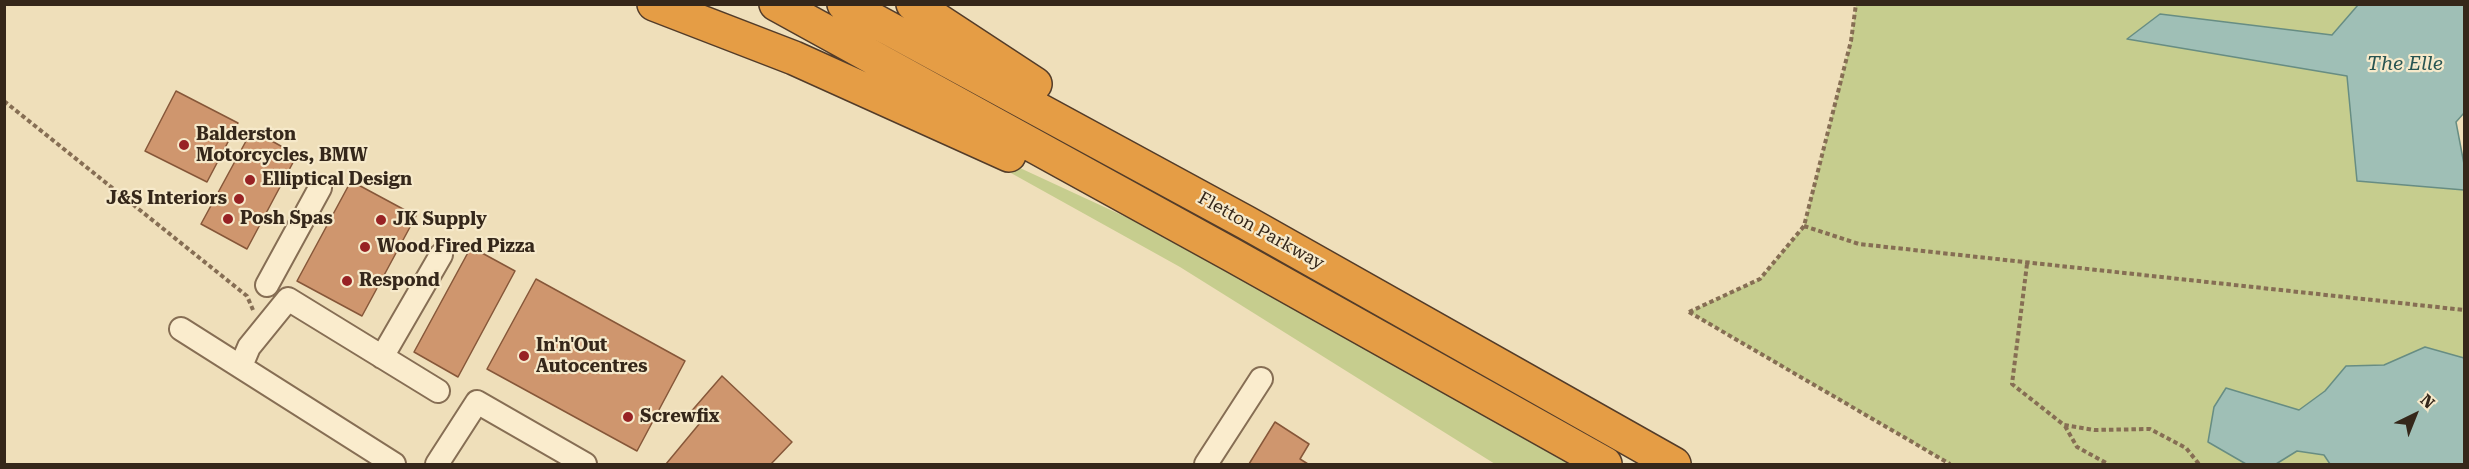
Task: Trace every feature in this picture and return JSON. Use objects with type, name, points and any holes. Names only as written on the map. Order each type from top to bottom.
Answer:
[{"type":"highway","points":[[654,4],[794,58],[1232,255]]},
{"type":"highway","name":"Fletton Parkway","points":[[776,4],[1232,255],[1605,465]]},
{"type":"highway","name":"Fletton Parkway","points":[[844,4],[1247,223],[1674,465]]},
{"type":"highway","points":[[913,4],[1247,223]]},
{"type":"street","points":[[267,285],[320,188]]},
{"type":"street","points":[[382,357],[441,255]]},
{"type":"street","points":[[245,356],[288,299],[438,391]]},
{"type":"street","points":[[181,329],[245,356],[394,465]]},
{"type":"street","points":[[1206,465],[1261,379]]},
{"type":"street","points":[[437,465],[477,402],[585,465]]},
{"type":"path","points":[[1856,4],[1851,41],[1804,226],[1760,279],[1689,312],[1950,465]]},
{"type":"path","points":[[4,101],[247,296],[254,311],[249,326],[245,356]]},
{"type":"path","points":[[1804,226],[1859,244],[2464,310]]},
{"type":"path","points":[[2027,264],[2012,384],[2064,425],[2078,447],[2108,465]]},
{"type":"path","points":[[2064,425],[2094,430],[2150,429],[2186,448],[2199,465]]},
{"type":"green space","points":[[1856,5],[2358,5],[2332,35],[2160,14],[2127,39],[2348,76],[2357,181],[2464,190],[2464,358],[2425,347],[2384,365],[2346,366],[2325,391],[2299,410],[2226,389],[2208,442],[2246,464],[1950,464],[1689,312],[1760,279],[1804,226],[1851,41]]},
{"type":"green space","points":[[912,118],[1182,243],[1582,464],[1495,464],[1180,267]]},
{"type":"green space","points":[[2297,451],[2325,455],[2330,464],[2276,464]]},
{"type":"water","name":"The Elle","points":[[2358,5],[2464,5],[2464,113],[2456,122],[2464,164],[2464,190],[2357,181],[2347,76],[2127,39],[2160,14],[2332,35]]},
{"type":"water","points":[[2425,347],[2464,358],[2464,464],[2330,464],[2324,455],[2297,451],[2276,464],[2246,464],[2208,442],[2214,407],[2226,388],[2299,410],[2325,391],[2346,366],[2384,365]]},
{"type":"building","points":[[176,91],[238,123],[207,182],[145,151]]},
{"type":"building","points":[[252,130],[297,155],[247,249],[201,224]]},
{"type":"building","points":[[351,181],[416,216],[362,316],[297,281]]},
{"type":"building","points":[[471,247],[515,271],[458,377],[414,352]]},
{"type":"building","points":[[536,279],[685,361],[637,451],[487,369]]},
{"type":"building","points":[[722,376],[792,442],[771,464],[666,464],[700,423],[689,414]]},
{"type":"building","points":[[1275,422],[1309,444],[1300,459],[1308,464],[1249,464]]},
{"type":"place","name":"Balderston Motorcycles, BMW","points":[[184,145]]},
{"type":"place","name":"Elliptical Design","points":[[250,180]]},
{"type":"place","name":"J&S Interiors","points":[[239,199]]},
{"type":"place","name":"Posh Spas","points":[[228,219]]},
{"type":"place","name":"JK Supply","points":[[381,220]]},
{"type":"place","name":"Wood Fired Pizza","points":[[365,247]]},
{"type":"place","name":"Respond","points":[[347,281]]},
{"type":"place","name":"In'n'Out Autocentres","points":[[524,356]]},
{"type":"place","name":"Screwfix","points":[[628,417]]}]
